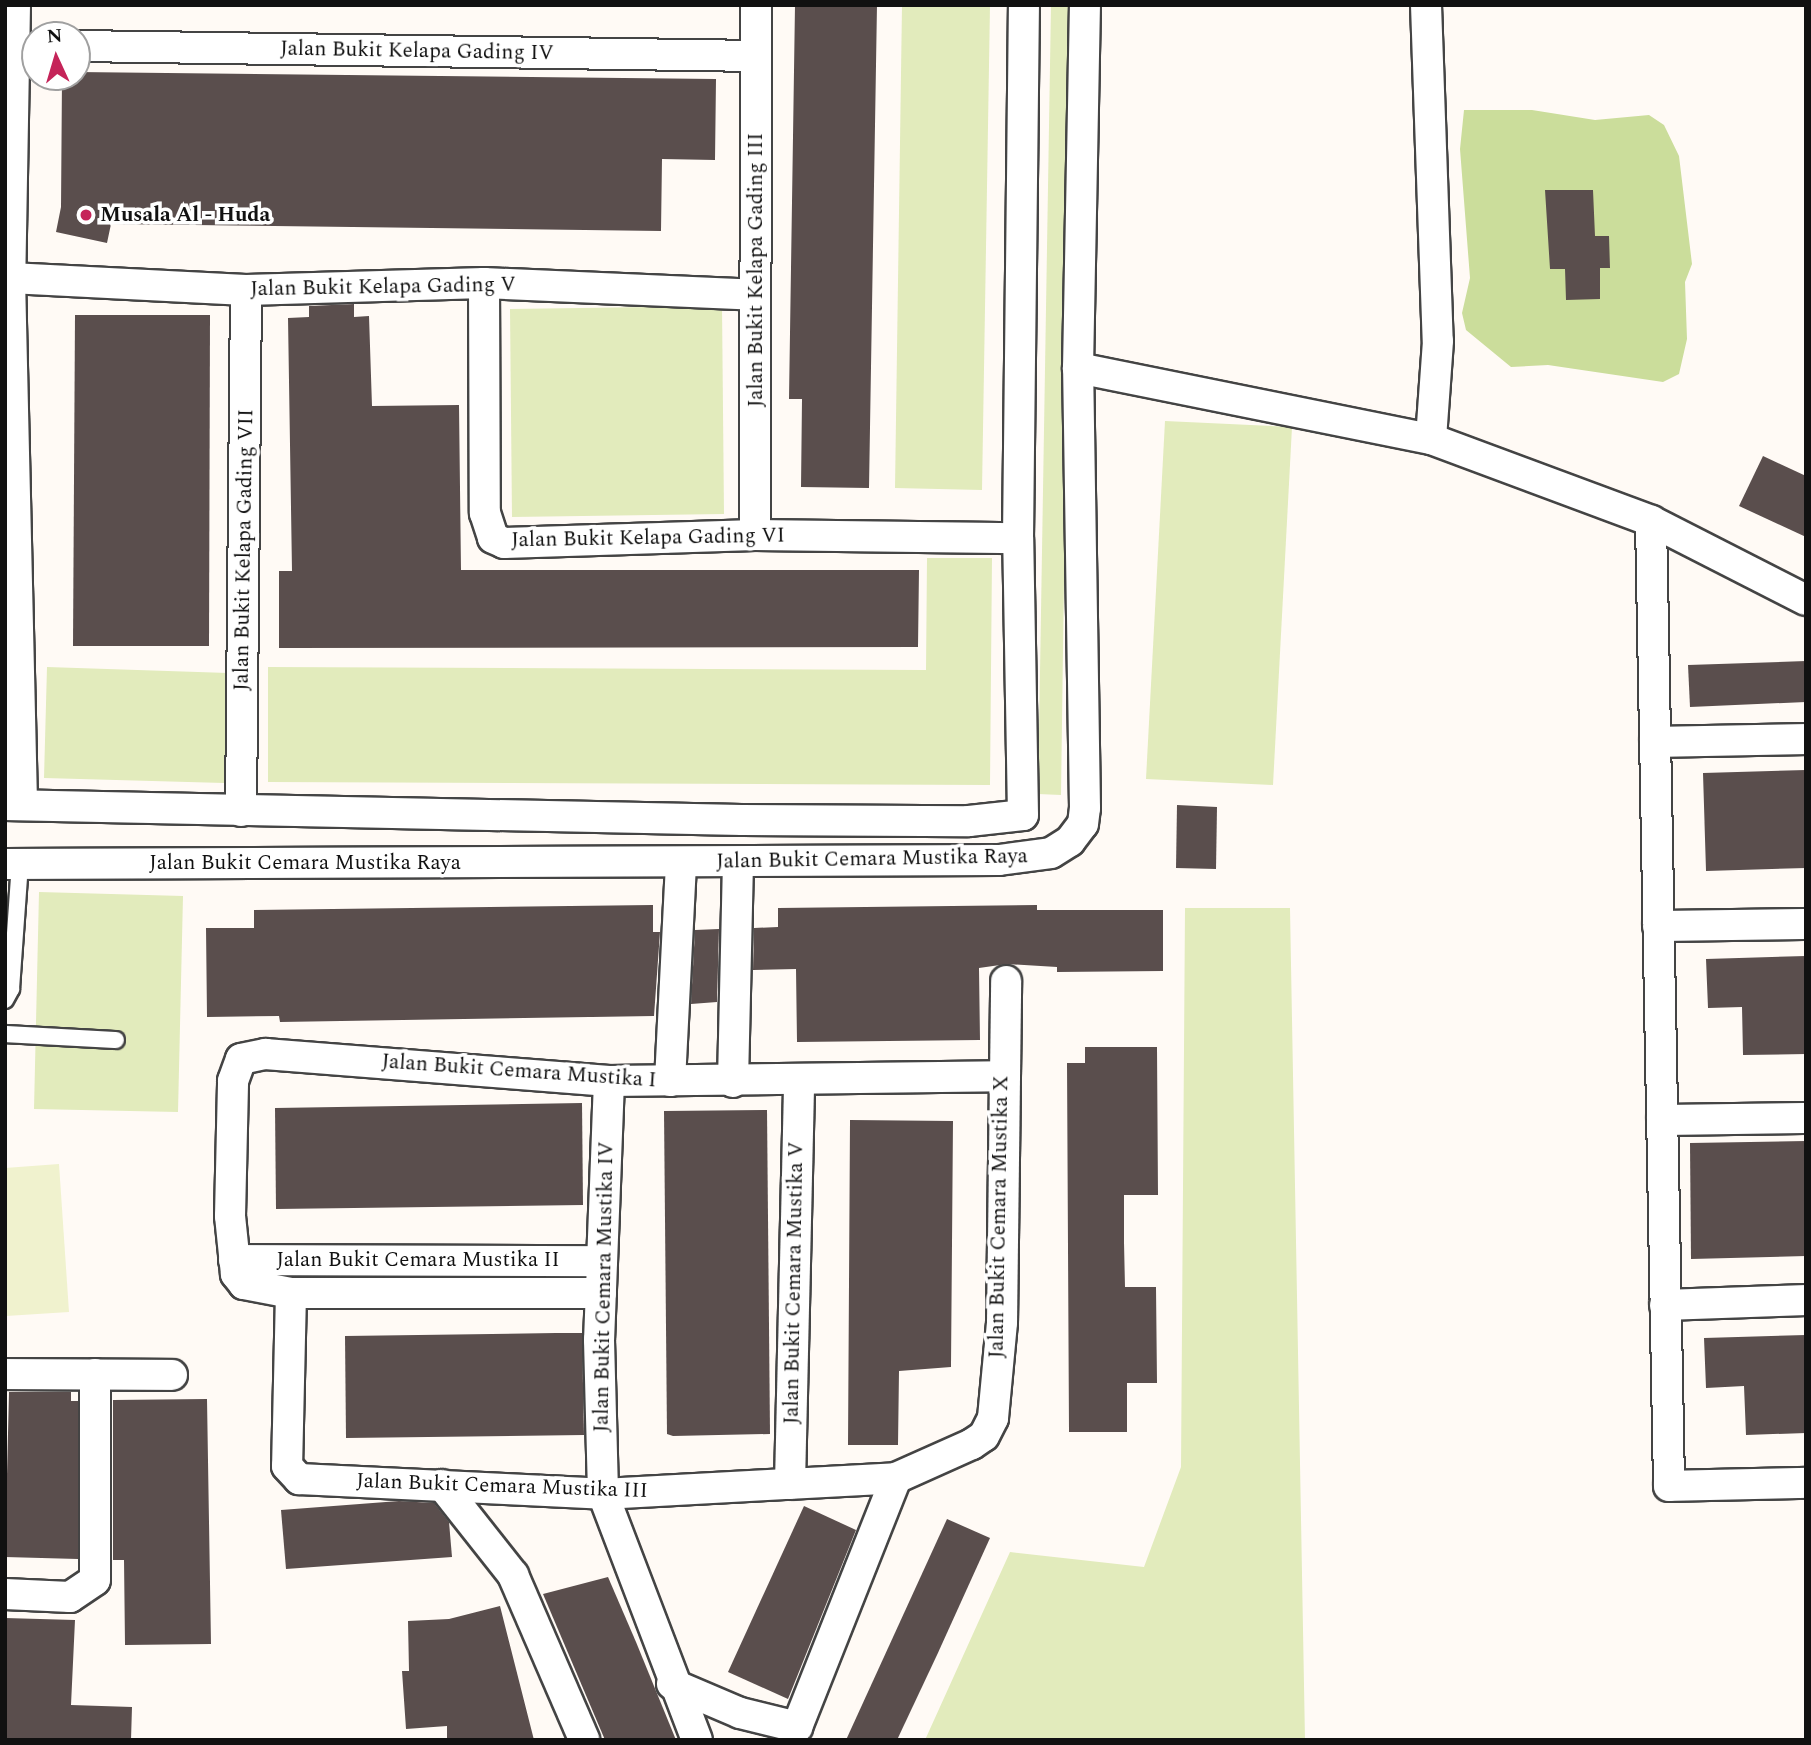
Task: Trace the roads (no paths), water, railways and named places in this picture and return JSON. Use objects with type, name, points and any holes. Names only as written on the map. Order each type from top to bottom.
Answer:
[{"type":"street","points":[[15,5],[21,29]]},
{"type":"street","name":"Jalan Bukit Kelapa Gading III","points":[[755,535],[757,5]]},
{"type":"street","points":[[1023,815],[1018,538],[1024,5]]},
{"type":"street","points":[[1051,853],[1083,824],[1085,808],[1078,368],[1085,5]]},
{"type":"street","points":[[1426,5],[1438,341],[1431,439]]},
{"type":"street","name":"Jalan Bukit Kelapa Gading IV","points":[[91,46],[756,56]]},
{"type":"street","points":[[14,804],[10,278],[22,91]]},
{"type":"street","name":"Jalan Bukit Kelapa Gading V","points":[[10,278],[246,290],[484,283],[755,295]]},
{"type":"street","name":"Jalan Bukit Kelapa Gading VI","points":[[484,283],[485,513],[493,538],[505,543],[755,535],[1018,538]]},
{"type":"street","name":"Jalan Bukit Kelapa Gading VII","points":[[241,811],[246,290]]},
{"type":"street","points":[[1078,368],[1431,439],[1651,521],[1806,600]]},
{"type":"street","points":[[1651,521],[1669,1486],[1806,1483]]},
{"type":"street","points":[[1655,742],[1806,740]]},
{"type":"street","name":"Jalan Bukit Cemara Mustika Raya","points":[[13,864],[999,860],[1051,853],[1023,815],[969,821],[523,817],[14,804]]},
{"type":"street","points":[[523,817],[525,863]]},
{"type":"street","points":[[670,1081],[681,862]]},
{"type":"street","points":[[733,1082],[738,862]]},
{"type":"street","points":[[1658,926],[1806,924]]},
{"type":"street","name":"Jalan Bukit Cemara Mustika X","points":[[896,1478],[972,1444],[984,1436],[993,1418],[1002,1323],[1001,1076],[1006,981]]},
{"type":"street","name":"Jalan Bukit Cemara Mustika I","points":[[234,1260],[233,1081],[241,1059],[265,1054],[609,1081],[799,1082],[1001,1076]]},
{"type":"street","name":"Jalan Bukit Cemara Mustika IV","points":[[609,1081],[601,1293],[603,1494],[672,1684],[697,1740]]},
{"type":"street","name":"Jalan Bukit Cemara Mustika V","points":[[790,1484],[799,1082]]},
{"type":"street","points":[[1662,1120],[1806,1118]]},
{"type":"street","points":[[234,1260],[244,1284],[291,1293],[601,1293]]},
{"type":"street","name":"Jalan Bukit Cemara Mustika II","points":[[234,1260],[602,1261]]},
{"type":"street","name":"Jalan Bukit Cemara Mustika III","points":[[291,1293],[291,1475],[603,1494],[896,1478]]},
{"type":"street","points":[[1665,1305],[1806,1300]]},
{"type":"street","points":[[5,1374],[172,1375]]},
{"type":"street","points":[[5,1594],[70,1597],[91,1587],[95,1580],[95,1374]]},
{"type":"street","points":[[672,1684],[740,1713],[797,1727],[896,1478]]},
{"type":"street","points":[[442,1485],[513,1574],[584,1739]]},
{"type":"lane","points":[[5,1000],[11,989],[13,864]]},
{"type":"lane","points":[[5,1034],[116,1040]]},
{"type":"place","name":"Musala Al - Huda","points":[[86,215]]}]
